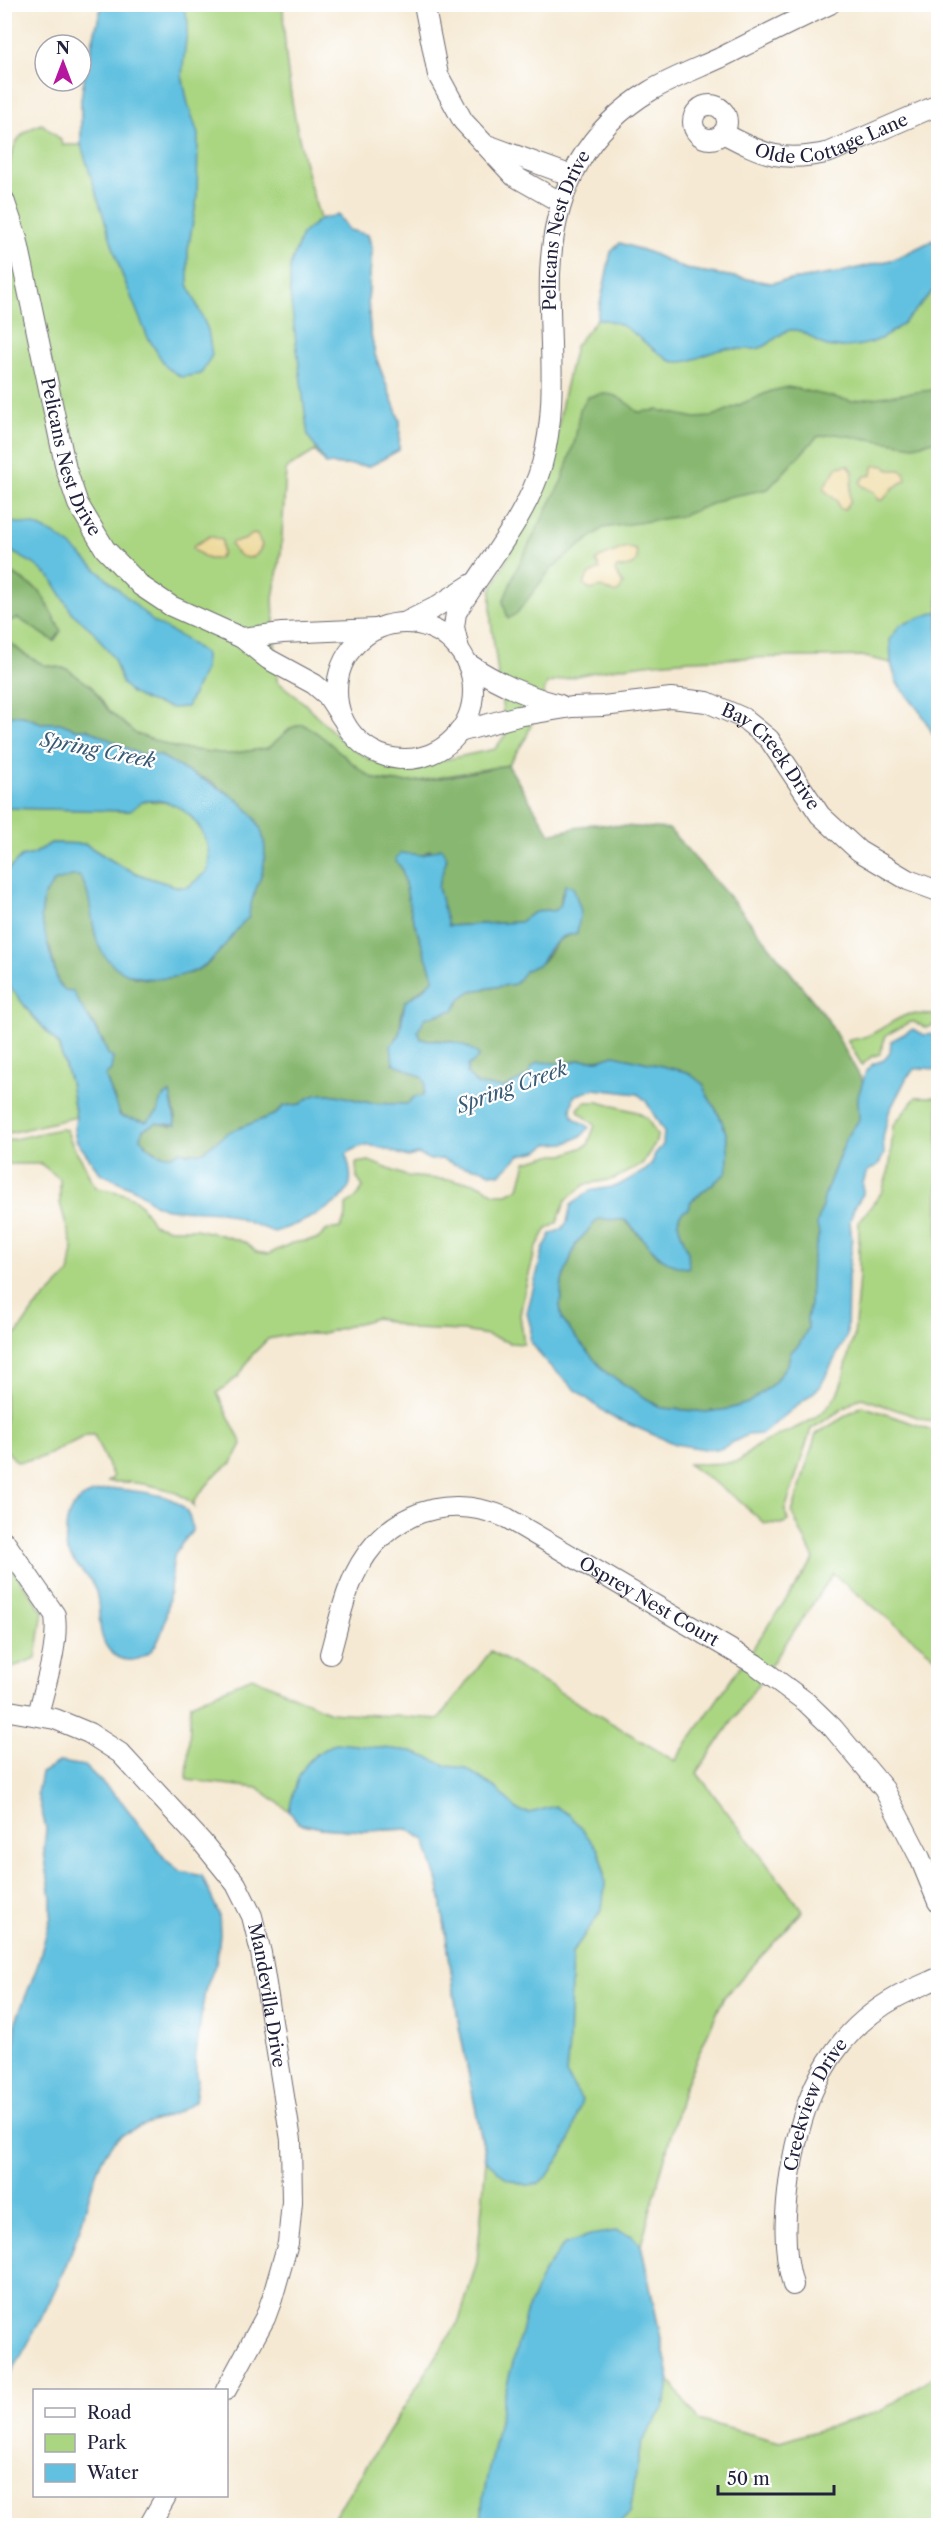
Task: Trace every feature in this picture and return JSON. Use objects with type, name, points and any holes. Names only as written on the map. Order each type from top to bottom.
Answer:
[{"type":"street","points":[[424,4],[434,58],[446,92],[463,121],[514,176],[560,202]]},
{"type":"street","name":"Pelicans Nest Drive","points":[[463,656],[454,627],[456,613],[530,495],[543,461],[551,405],[550,275],[553,241],[560,202],[572,176],[586,152],[612,121],[648,92],[830,4]]},
{"type":"street","name":"Olde Cottage Lane","points":[[723,133],[756,151],[773,156],[811,156],[830,152],[939,105]]},
{"type":"street","points":[[487,145],[572,176]]},
{"type":"street","name":"Pelicans Nest Drive","points":[[4,200],[20,249],[66,469],[78,504],[105,549],[141,586],[171,606],[242,638],[268,659],[314,684],[327,695],[342,718]]},
{"type":"street","name":"Pelicans Nest Drive","points":[[404,623],[434,608],[474,582]]},
{"type":"street","points":[[242,638],[282,633],[376,629],[404,623],[419,624],[434,629],[463,656],[473,686],[470,711],[459,732],[447,744],[431,753],[414,758],[397,759],[380,754],[364,746],[351,734],[342,718],[336,698],[341,667],[345,657],[358,641],[376,629]]},
{"type":"street","name":"Bay Creek Drive","points":[[463,656],[509,689],[532,698],[572,707]]},
{"type":"street","name":"Bay Creek Drive","points":[[459,732],[509,718],[572,707],[603,706],[671,698],[690,699],[726,708],[743,718],[769,740],[808,799],[845,840],[890,871],[939,891]]},
{"type":"street","name":"Osprey Nest Court","points":[[330,1654],[349,1587],[365,1558],[388,1531],[411,1516],[434,1508],[463,1506],[491,1511],[507,1518],[755,1664],[806,1702],[853,1750],[884,1789],[920,1857],[939,1902]]},
{"type":"street","points":[[4,1541],[55,1615],[54,1641],[38,1715]]},
{"type":"street","name":"Mandevilla Drive","points":[[6,1713],[38,1715],[55,1719],[89,1733],[120,1753],[202,1842],[245,1898],[256,1932],[291,2140],[292,2202],[288,2243],[272,2299],[256,2336],[227,2389]]},
{"type":"street","name":"Creekview Drive","points":[[792,2285],[786,2263],[785,2212],[796,2138],[814,2087],[832,2055],[856,2029],[897,1997],[939,1978]]},
{"type":"street","points":[[149,2526],[165,2497]]},
{"type":"green space","points":[[102,5],[283,5],[286,59],[294,113],[320,219],[338,215],[349,230],[368,235],[372,249],[368,300],[370,330],[375,355],[400,421],[399,450],[370,466],[326,464],[315,451],[286,469],[281,552],[273,598],[277,681],[304,703],[342,741],[369,759],[389,765],[406,768],[495,749],[506,734],[491,621],[491,591],[530,511],[554,450],[575,346],[597,319],[611,252],[620,243],[651,253],[685,269],[771,283],[838,273],[895,259],[938,238],[938,743],[921,713],[897,683],[891,663],[861,656],[663,662],[585,674],[547,684],[526,738],[508,765],[407,783],[373,779],[268,748],[229,754],[176,748],[136,734],[108,710],[92,687],[67,669],[44,665],[24,654],[5,638],[6,622],[18,618],[54,641],[40,591],[5,569],[5,181],[15,145],[24,133],[32,128],[42,124],[60,139],[63,145],[81,145],[82,93],[93,93],[93,40]]},
{"type":"green space","points":[[788,387],[851,401],[938,389],[938,440],[914,446],[835,434],[817,437],[768,489],[728,497],[682,516],[603,528],[551,569],[517,613],[508,619],[503,602],[515,572],[562,480],[575,440],[580,409],[588,397],[609,394],[626,402],[638,412],[658,410],[695,418],[711,417],[771,391]]},
{"type":"green space","points":[[5,569],[40,591],[61,631],[54,641],[18,618],[6,622],[5,625]]},
{"type":"green space","points":[[4,638],[24,654],[44,665],[67,669],[92,687],[108,710],[136,734],[176,748],[229,754],[268,748],[291,728],[302,724],[321,736],[362,771],[383,781],[417,781],[508,765],[550,834],[592,824],[669,829],[739,908],[826,1017],[863,1082],[858,1097],[859,1120],[842,1149],[818,1225],[819,1234],[812,1262],[808,1328],[799,1345],[791,1352],[788,1363],[774,1383],[748,1403],[729,1409],[706,1412],[661,1408],[605,1372],[562,1319],[560,1306],[562,1281],[576,1244],[598,1219],[625,1220],[659,1257],[688,1268],[688,1253],[679,1229],[679,1217],[691,1201],[726,1173],[727,1165],[728,1149],[724,1126],[704,1085],[687,1072],[614,1055],[599,1060],[578,1060],[568,1064],[551,1063],[532,1067],[528,1076],[504,1088],[478,1085],[467,1074],[468,1066],[479,1056],[451,1041],[421,1039],[418,1031],[425,1018],[442,1014],[458,1005],[461,998],[471,991],[515,984],[527,969],[542,962],[559,940],[577,933],[562,892],[560,907],[553,911],[533,913],[520,922],[447,926],[430,850],[422,855],[395,859],[402,869],[412,916],[434,979],[405,1004],[401,1014],[400,1030],[391,1045],[411,1072],[422,1077],[425,1083],[423,1096],[414,1097],[408,1104],[365,1102],[324,1094],[308,1099],[302,1104],[284,1106],[276,1114],[229,1132],[196,1154],[181,1151],[170,1156],[160,1154],[147,1146],[141,1138],[143,1129],[156,1123],[171,1126],[176,1118],[170,1094],[160,1101],[158,1112],[146,1122],[121,1116],[105,1075],[108,1055],[104,1043],[91,1020],[58,983],[41,918],[44,896],[54,882],[72,875],[80,876],[91,898],[95,935],[119,969],[134,977],[148,979],[192,973],[208,964],[238,926],[249,917],[249,905],[255,894],[257,821],[238,800],[210,781],[186,771],[160,755],[141,755],[87,729],[75,729],[60,723],[41,723],[23,716],[5,715]]},
{"type":"green space","points":[[148,801],[177,805],[187,812],[204,836],[210,855],[209,864],[206,872],[188,887],[178,887],[140,875],[85,844],[51,843],[34,854],[21,857],[5,873],[5,808],[129,811],[140,803]]},
{"type":"green space","points":[[4,975],[8,984],[31,1014],[58,1044],[70,1082],[76,1117],[5,1134]]},
{"type":"green space","points":[[909,1014],[938,1015],[938,1024],[926,1028],[910,1022],[886,1035],[880,1054],[871,1057],[862,1065],[847,1040],[865,1037]]},
{"type":"green space","points":[[916,1097],[938,1097],[938,1424],[862,1398],[858,1399],[811,1429],[785,1510],[788,1521],[781,1524],[764,1523],[736,1498],[688,1464],[739,1461],[767,1440],[812,1420],[830,1404],[837,1394],[854,1337],[859,1276],[859,1222],[882,1192],[890,1166],[893,1126]]},
{"type":"green space","points":[[585,1102],[598,1102],[637,1112],[647,1118],[657,1135],[656,1142],[642,1164],[614,1179],[586,1184],[566,1200],[557,1223],[546,1230],[536,1248],[525,1289],[520,1315],[524,1344],[510,1343],[487,1335],[463,1331],[413,1329],[376,1318],[320,1334],[293,1334],[268,1339],[252,1355],[239,1376],[217,1393],[242,1444],[232,1463],[217,1473],[194,1501],[194,1507],[178,1494],[155,1486],[108,1482],[113,1477],[94,1435],[87,1435],[41,1458],[17,1462],[5,1449],[5,1351],[34,1309],[69,1274],[73,1249],[60,1203],[60,1179],[41,1164],[5,1164],[5,1141],[60,1129],[67,1130],[97,1188],[131,1197],[142,1207],[153,1224],[170,1229],[196,1229],[221,1235],[247,1243],[256,1252],[269,1254],[292,1243],[318,1239],[327,1230],[340,1228],[346,1217],[346,1204],[356,1198],[363,1187],[357,1178],[356,1163],[369,1161],[406,1176],[470,1182],[483,1186],[494,1194],[507,1194],[519,1188],[526,1162],[551,1155],[564,1155],[588,1145],[595,1125],[579,1112],[578,1109]]},
{"type":"green space","points":[[862,1406],[938,1432],[938,1659],[833,1574],[697,1773],[803,1911],[724,1997],[684,2087],[641,2245],[670,2381],[698,2420],[780,2442],[881,2411],[938,2373],[938,2525],[329,2525],[459,2321],[477,2262],[486,2160],[459,2026],[439,1885],[425,1840],[408,1829],[364,1831],[321,1828],[299,1823],[289,1811],[258,1788],[187,1780],[191,1704],[252,1677],[330,1712],[439,1719],[491,1651],[675,1761],[814,1559],[792,1513],[816,1434]]},
{"type":"green space","points":[[4,1558],[43,1611],[36,1658],[5,1670]]},
{"type":"sand","points":[[848,465],[853,471],[850,502],[844,510],[839,508],[837,501],[824,490],[824,486],[838,467]]},
{"type":"sand","points":[[876,465],[904,472],[906,480],[893,488],[883,500],[879,500],[874,492],[862,486],[860,482],[865,476],[872,475],[873,467]]},
{"type":"sand","points":[[253,534],[257,535],[262,545],[256,555],[243,557],[234,550],[232,542],[244,540]]},
{"type":"sand","points":[[210,536],[222,540],[222,554],[218,559],[208,559],[194,550],[193,546]]},
{"type":"sand","points":[[626,547],[636,550],[637,559],[632,565],[616,568],[615,571],[623,584],[619,591],[614,593],[601,587],[590,590],[584,584],[588,575],[600,569],[596,561]]},
{"type":"water","points":[[102,5],[183,5],[188,22],[182,75],[198,134],[197,199],[188,250],[188,284],[208,330],[212,355],[201,374],[181,377],[166,367],[147,336],[121,272],[81,145],[82,93],[93,93],[93,40]]},
{"type":"water","points":[[338,215],[349,230],[368,235],[372,249],[368,300],[370,330],[375,355],[400,421],[399,450],[370,466],[326,464],[308,436],[290,295],[290,267],[302,234],[320,219]]},
{"type":"water","points":[[938,238],[938,285],[911,316],[887,335],[866,344],[851,347],[824,345],[798,330],[793,330],[783,333],[760,348],[724,349],[678,362],[666,359],[624,327],[607,320],[597,319],[611,252],[620,243],[651,253],[685,269],[771,283],[838,273],[895,259]]},
{"type":"water","points":[[10,522],[34,525],[54,534],[72,547],[155,623],[183,638],[205,654],[205,668],[187,707],[172,708],[147,701],[131,693],[122,683],[114,659],[94,632],[72,613],[51,578],[34,564],[5,548],[5,524]]},
{"type":"water","points":[[938,611],[938,743],[921,713],[897,683],[891,663],[890,639],[900,625]]},
{"type":"water","name":"Spring Creek","points":[[5,715],[23,716],[41,723],[60,723],[75,729],[87,729],[141,755],[153,754],[165,758],[232,796],[255,819],[262,833],[265,850],[263,869],[249,917],[212,959],[193,971],[179,976],[163,979],[132,975],[118,969],[107,959],[96,937],[87,893],[80,876],[54,882],[44,896],[41,918],[58,983],[65,990],[73,991],[101,1038],[108,1055],[113,1058],[111,1070],[105,1075],[120,1116],[146,1122],[158,1112],[161,1100],[170,1093],[176,1125],[156,1123],[143,1129],[141,1138],[153,1151],[164,1155],[181,1151],[188,1154],[202,1152],[229,1132],[276,1114],[284,1106],[301,1104],[315,1095],[332,1094],[365,1102],[407,1104],[414,1097],[423,1096],[425,1083],[422,1077],[393,1063],[391,1045],[399,1036],[405,1002],[434,979],[412,916],[402,869],[395,859],[401,853],[422,855],[441,848],[447,858],[438,887],[448,926],[520,922],[533,913],[553,911],[560,907],[565,885],[573,887],[581,911],[577,933],[562,937],[551,947],[540,964],[526,970],[515,984],[471,991],[461,998],[454,1010],[425,1018],[418,1031],[421,1039],[459,1043],[480,1056],[468,1066],[467,1074],[478,1085],[504,1088],[528,1076],[532,1067],[538,1062],[568,1064],[578,1060],[599,1060],[614,1055],[687,1072],[704,1085],[723,1125],[728,1157],[726,1173],[691,1201],[688,1209],[679,1217],[679,1229],[688,1253],[689,1268],[678,1266],[660,1257],[625,1220],[598,1219],[576,1244],[562,1281],[560,1306],[562,1319],[574,1336],[605,1372],[661,1408],[706,1412],[729,1409],[748,1403],[774,1383],[788,1363],[791,1352],[799,1345],[808,1328],[812,1262],[819,1234],[817,1225],[826,1191],[847,1137],[859,1120],[858,1097],[866,1071],[873,1064],[884,1060],[890,1053],[891,1041],[913,1029],[924,1035],[938,1032],[938,1071],[927,1068],[915,1069],[907,1077],[889,1112],[883,1138],[884,1154],[879,1164],[867,1172],[863,1183],[863,1194],[854,1208],[850,1221],[852,1244],[848,1277],[847,1335],[820,1387],[762,1434],[747,1435],[720,1449],[704,1449],[675,1444],[610,1416],[577,1391],[547,1363],[530,1341],[531,1328],[527,1313],[543,1250],[551,1234],[562,1229],[567,1222],[571,1205],[589,1191],[617,1186],[646,1170],[663,1145],[664,1132],[646,1101],[638,1094],[594,1089],[574,1096],[571,1110],[574,1118],[589,1127],[583,1135],[567,1143],[548,1144],[538,1151],[520,1155],[500,1174],[459,1166],[442,1159],[430,1160],[418,1154],[408,1157],[377,1147],[361,1146],[353,1149],[346,1155],[351,1179],[349,1187],[337,1202],[316,1215],[274,1232],[222,1212],[166,1209],[154,1204],[138,1191],[100,1173],[76,1140],[74,1130],[76,1117],[70,1082],[58,1044],[31,1014],[8,984],[5,975],[5,873],[21,857],[34,854],[51,843],[85,844],[140,875],[178,887],[188,887],[207,871],[209,857],[207,844],[194,820],[173,804],[160,801],[146,801],[130,811],[5,808]]},
{"type":"water","points":[[117,1489],[154,1494],[176,1502],[190,1518],[192,1531],[175,1553],[162,1633],[155,1646],[146,1655],[133,1660],[117,1657],[104,1642],[94,1588],[73,1560],[66,1545],[67,1522],[74,1505],[88,1495]]},
{"type":"water","points":[[336,1743],[411,1751],[448,1766],[465,1768],[497,1789],[519,1811],[530,1813],[555,1806],[571,1816],[598,1849],[603,1863],[605,1884],[602,1910],[572,1953],[566,2074],[582,2100],[569,2143],[547,2177],[538,2184],[526,2185],[507,2179],[486,2160],[459,2026],[439,1885],[425,1840],[408,1829],[364,1831],[321,1828],[299,1823],[289,1811],[302,1770],[315,1755]]},
{"type":"water","points":[[60,1762],[85,1766],[122,1802],[166,1860],[180,1871],[202,1876],[219,1914],[220,1934],[217,1960],[205,1991],[200,2024],[195,2062],[198,2080],[195,2101],[176,2112],[126,2133],[109,2147],[93,2182],[79,2231],[61,2276],[48,2305],[5,2382],[5,2118],[11,2108],[16,2021],[37,1967],[51,1916],[51,1897],[44,1852],[46,1828],[37,1793],[41,1773]]},
{"type":"water","points":[[616,2231],[631,2235],[641,2245],[670,2381],[664,2407],[641,2443],[630,2513],[618,2525],[481,2525],[483,2497],[504,2396],[526,2313],[543,2273],[563,2245],[590,2235]]}]
